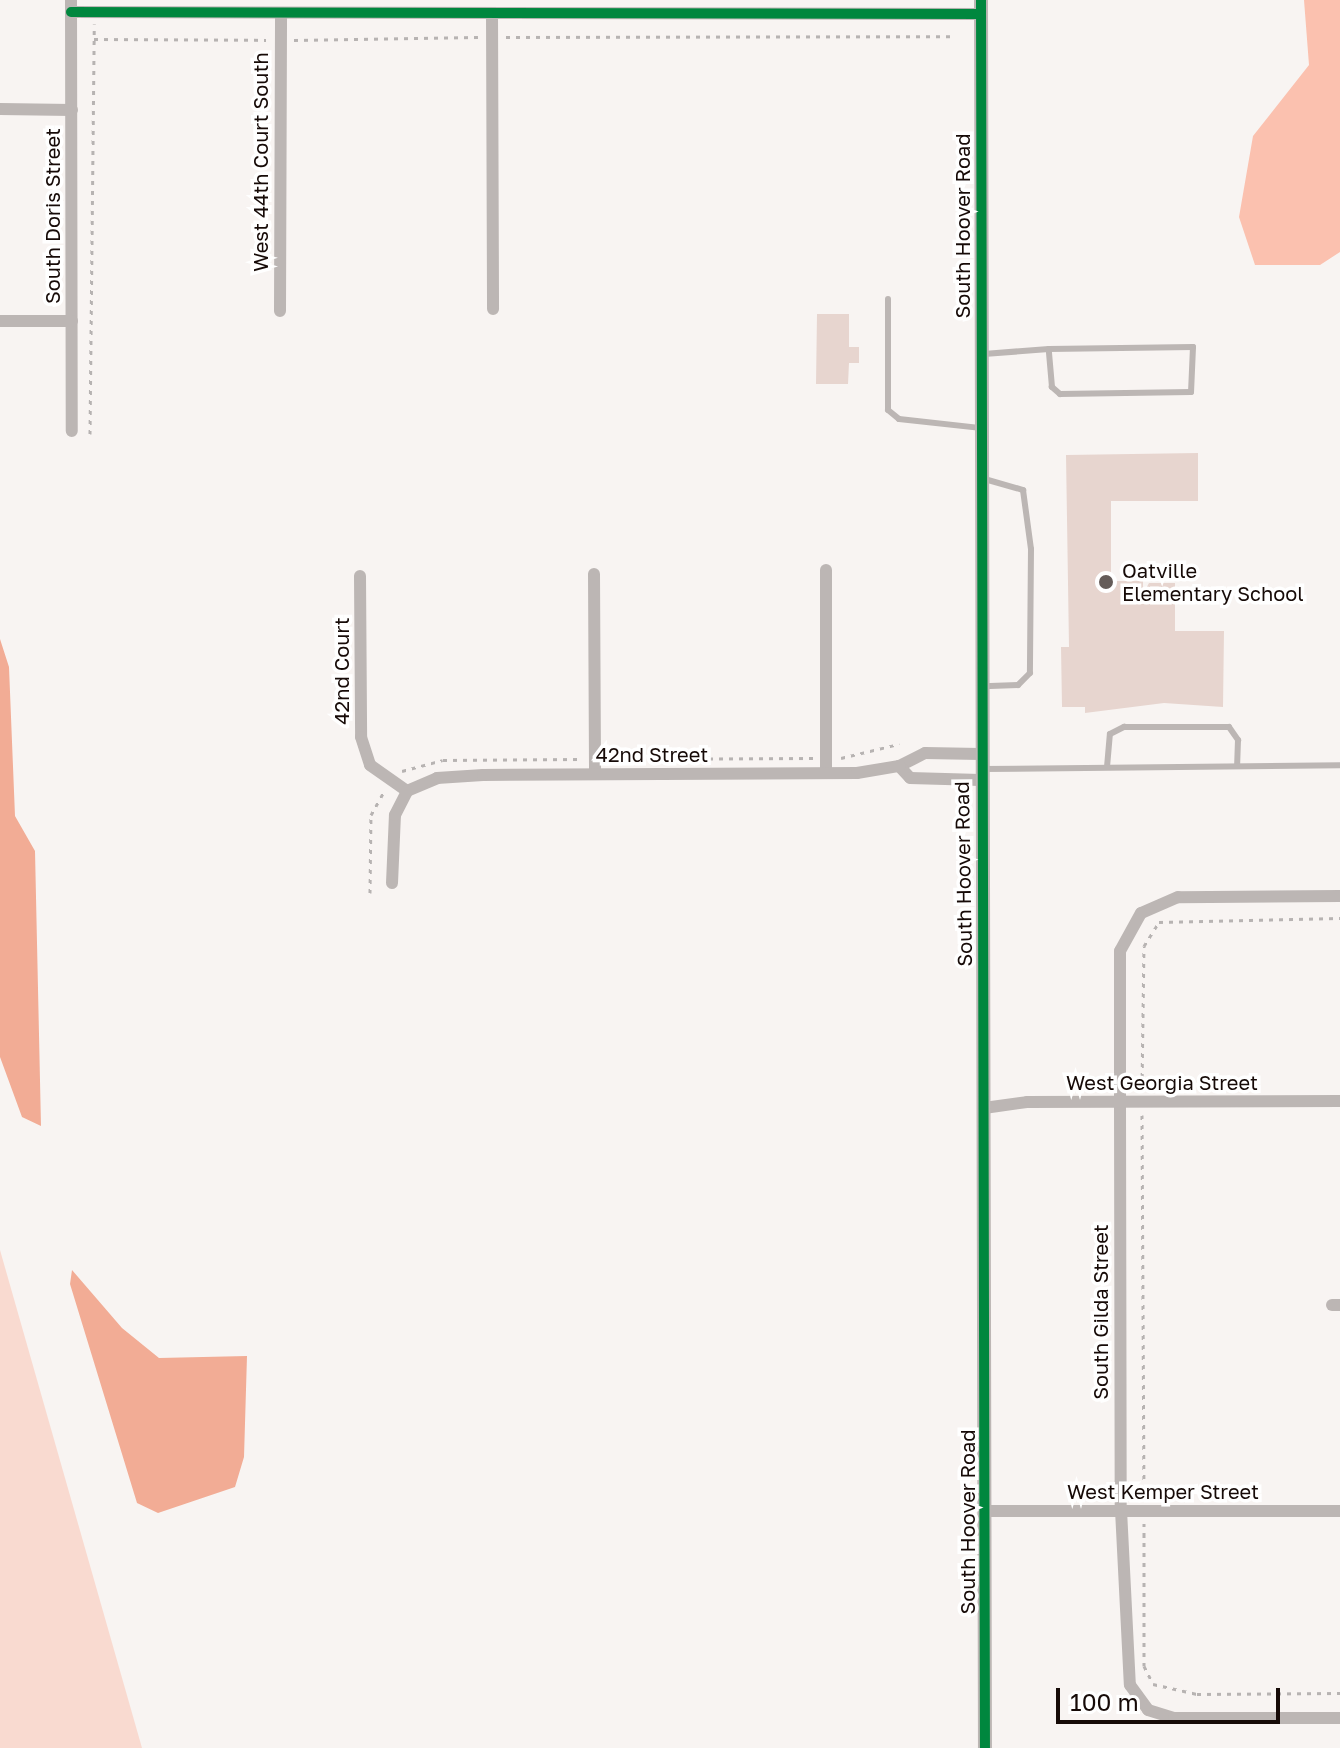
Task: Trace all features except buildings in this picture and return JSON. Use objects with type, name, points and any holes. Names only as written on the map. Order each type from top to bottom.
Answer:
[{"type":"street","points":[[71,6],[94,12],[281,13],[492,13],[631,7],[981,7]]},
{"type":"street","name":"South Doris Street","points":[[71,6],[72,431]]},
{"type":"street","name":"South Hoover Road","points":[[981,7],[980,768],[985,1748]]},
{"type":"street","name":"West 44th Court South","points":[[280,311],[281,13]]},
{"type":"street","points":[[492,13],[493,309]]},
{"type":"street","points":[[0,109],[72,110]]},
{"type":"street","points":[[0,321],[72,321]]},
{"type":"street","points":[[826,570],[826,773]]},
{"type":"street","points":[[594,574],[595,774]]},
{"type":"street","name":"42nd Court","points":[[360,576],[361,737],[370,765],[407,791]]},
{"type":"street","name":"42nd Street","points":[[407,791],[437,778],[826,773],[899,766],[925,753],[980,768]]},
{"type":"street","name":"42nd Street","points":[[899,766],[910,778],[980,768]]},
{"type":"street","points":[[392,883],[395,815],[407,791]]},
{"type":"street","name":"South Gilda Street","points":[[1340,896],[1178,897],[1132,923],[1120,951],[1121,1510],[1125,1670],[1138,1702],[1174,1718],[1340,1718]]},
{"type":"street","name":"West Georgia Street","points":[[984,1108],[1120,1102],[1340,1101]]},
{"type":"street","name":"West Kemper Street","points":[[986,1511],[1340,1511]]},
{"type":"lane","points":[[888,299],[888,410],[899,419],[980,428]]},
{"type":"lane","points":[[980,354],[1049,349],[1193,347],[1191,392],[1060,394],[1052,387],[1049,349]]},
{"type":"lane","points":[[980,478],[1018,485],[1028,501],[1032,663],[1018,685],[980,686]]},
{"type":"lane","points":[[1107,767],[1110,734],[1124,727],[1229,727],[1238,740],[1237,765]]},
{"type":"lane","points":[[980,768],[1340,765]]},
{"type":"path","points":[[90,434],[94,12]]},
{"type":"path","points":[[94,39],[950,36]]},
{"type":"path","points":[[1340,918],[1159,922],[1144,946],[1142,1102],[1144,1666],[1153,1684],[1197,1694],[1340,1693]]},
{"type":"shaded area","points":[[1304,0],[1340,0],[1340,252],[1320,265],[1255,265],[1239,217],[1253,136],[1309,65]]},
{"type":"shaded area","points":[[0,639],[9,667],[15,816],[35,851],[41,1126],[22,1117],[0,1057]]},
{"type":"shaded area","points":[[0,1250],[142,1748],[0,1748]]},
{"type":"shaded area","points":[[72,1270],[122,1328],[159,1358],[247,1356],[244,1457],[235,1487],[158,1513],[137,1503],[70,1284]]},
{"type":"cycle path","points":[[981,0],[985,1748]]},
{"type":"cycle path","points":[[71,12],[981,14]]},
{"type":"place","name":"Oatville Elementary School","points":[[1106,582]]}]
